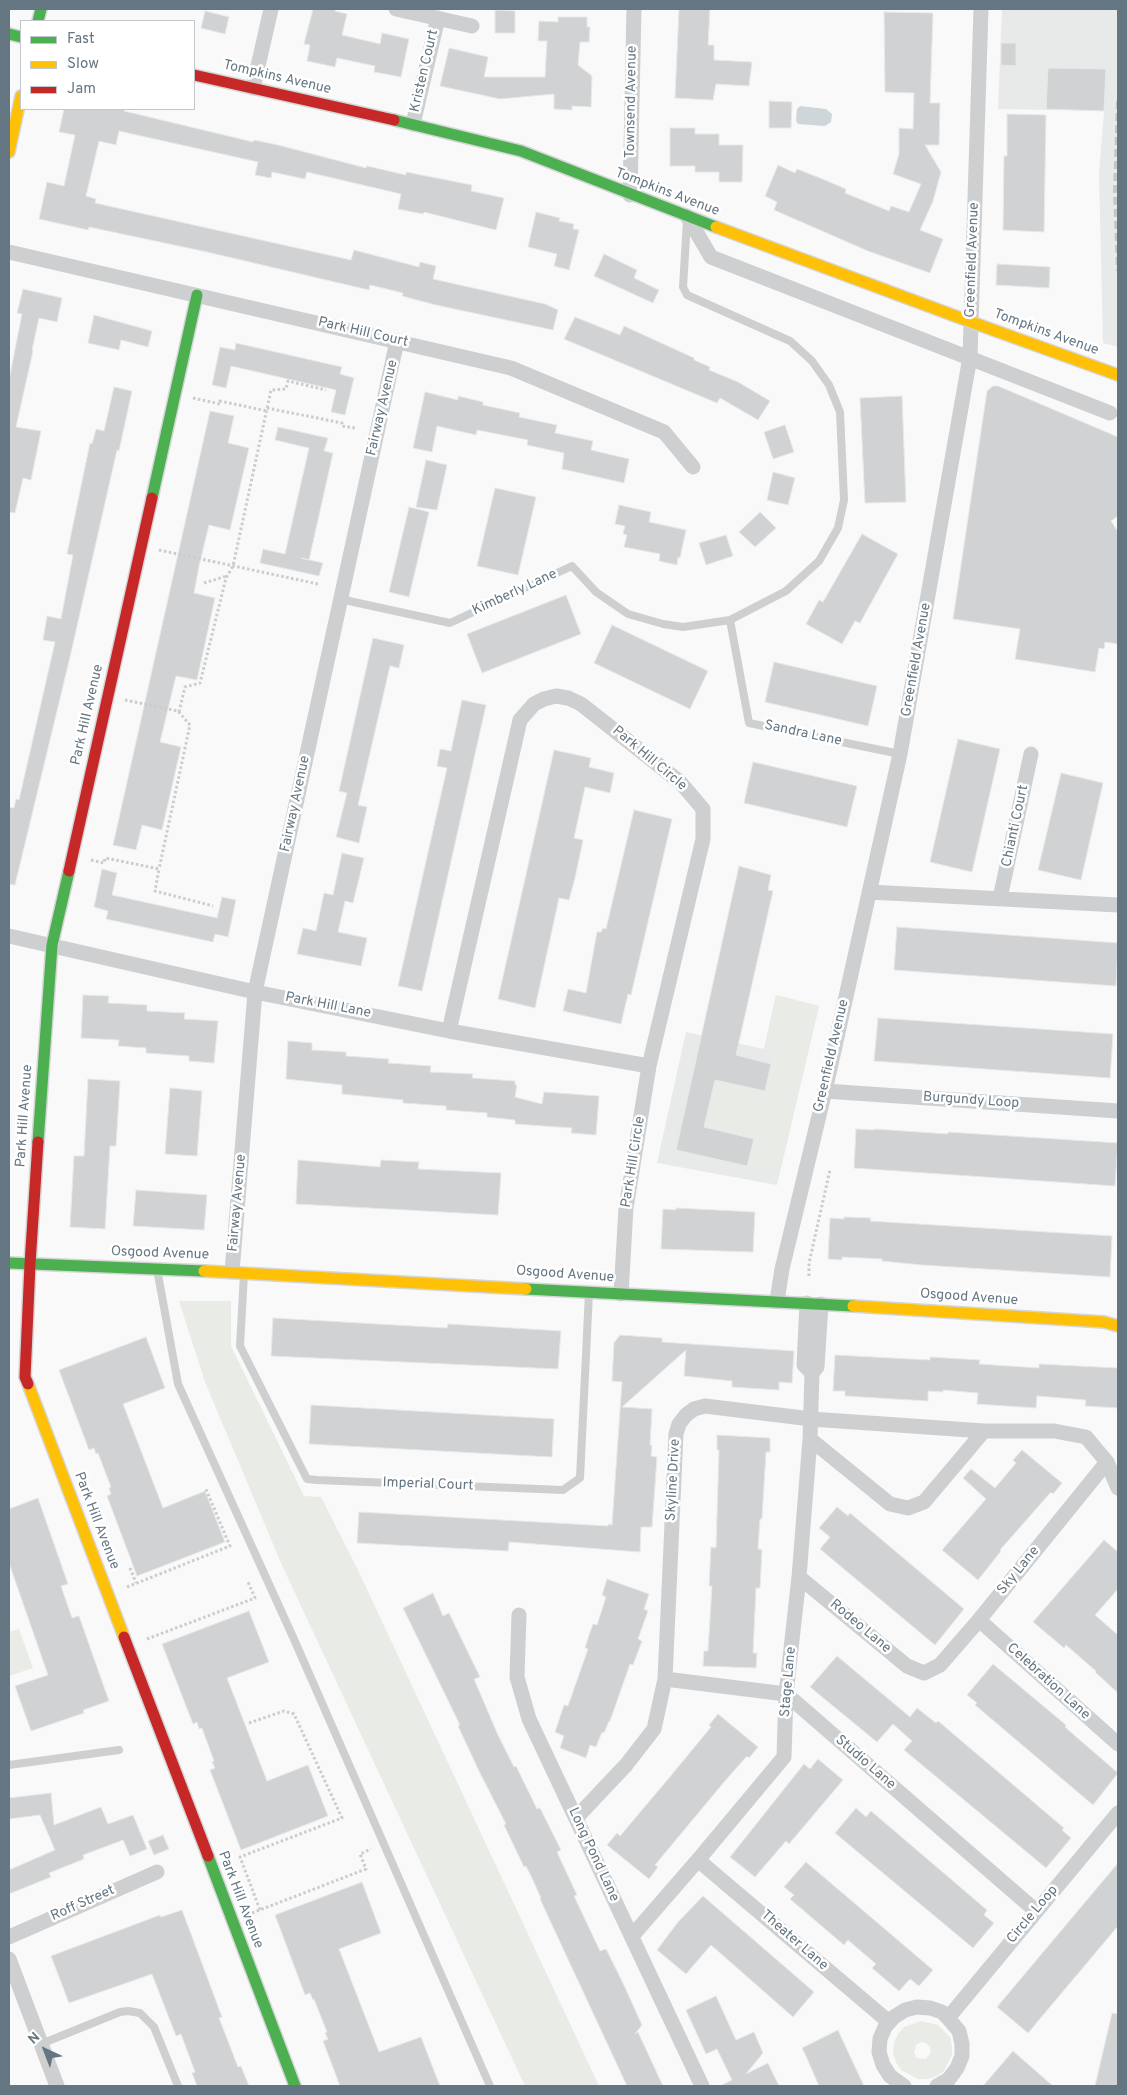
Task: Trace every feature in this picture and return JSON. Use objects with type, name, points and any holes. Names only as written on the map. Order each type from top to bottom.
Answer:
[{"type":"street","points":[[253,88],[271,9]]},
{"type":"street","name":"Kristen Court","points":[[396,9],[472,26]]},
{"type":"street","name":"Townsend Avenue","points":[[630,195],[634,9]]},
{"type":"street","name":"Greenfield Avenue","points":[[777,1301],[782,1269],[825,1091],[900,754],[970,357],[981,9]]},
{"type":"street","name":"Kristen Court","points":[[413,124],[438,18]]},
{"type":"street","name":"Tompkins Avenue","points":[[195,75],[413,124],[521,151],[630,195],[1115,374]]},
{"type":"street","points":[[9,152],[20,101]]},
{"type":"street","points":[[687,216],[711,257],[1110,413]]},
{"type":"street","name":"Park Hill Court","points":[[9,252],[512,368],[664,432],[693,467]]},
{"type":"street","name":"Park Hill Avenue","points":[[197,295],[52,945],[30,1264],[25,1377],[295,2086]]},
{"type":"street","name":"Fairway Avenue","points":[[238,1272],[255,992],[397,341]]},
{"type":"street","name":"Park Hill Circle","points":[[449,1031],[520,720],[534,704],[544,699],[556,696],[568,698],[581,704],[680,782],[703,809],[703,839],[649,1066],[626,1208],[621,1294]]},
{"type":"street","name":"Chianti Court","points":[[1000,898],[1031,754]]},
{"type":"street","points":[[869,892],[1118,905]]},
{"type":"street","name":"Park Hill Lane","points":[[9,936],[255,992],[449,1031],[649,1066]]},
{"type":"street","name":"Burgundy Loop","points":[[825,1091],[1118,1111]]},
{"type":"street","name":"Osgood Avenue","points":[[9,1263],[238,1272],[814,1303],[1095,1321],[1118,1326]]},
{"type":"street","name":"Stage Lane","points":[[632,1936],[784,1757],[786,1694],[799,1577],[810,1439],[812,1373],[804,1365],[814,1303]]},
{"type":"street","name":"Skyline Drive","points":[[576,1818],[626,1765],[654,1729],[665,1679],[676,1434],[686,1415],[694,1409],[705,1406],[811,1419],[984,1431],[1054,1431],[1086,1437],[1107,1462],[1118,1488]]},
{"type":"street","points":[[810,1439],[890,1504],[908,1508],[924,1502],[984,1431]]},
{"type":"street","name":"Sky Lane","points":[[924,1673],[940,1665],[979,1620],[1107,1462]]},
{"type":"street","name":"Rodeo Lane","points":[[799,1577],[907,1666],[924,1673]]},
{"type":"street","name":"Long Pond Lane","points":[[520,1615],[517,1677],[529,1719],[702,2086]]},
{"type":"street","name":"Celebration Lane","points":[[979,1620],[1118,1744]]},
{"type":"street","points":[[665,1679],[786,1694]]},
{"type":"street","name":"Studio Lane","points":[[786,1694],[1036,1911]]},
{"type":"street","name":"Circle Loop","points":[[948,2018],[1118,1813]]},
{"type":"street","name":"Theater Lane","points":[[698,1860],[889,2022]]},
{"type":"street","name":"Roff Street","points":[[9,1937],[158,1872]]},
{"type":"street","points":[[9,1958],[57,2086]]},
{"type":"street","points":[[904,2086],[890,2076],[883,2065],[879,2052],[880,2039],[889,2022],[905,2010],[917,2007],[930,2008],[942,2012],[959,2031],[962,2056],[949,2084]]},
{"type":"lane","name":"Kimberly Lane","points":[[340,599],[450,624],[572,566],[596,592],[628,614],[663,624],[683,627],[730,620],[786,591],[819,561],[836,532],[844,500],[840,412],[829,385],[812,361],[790,341],[687,295],[683,287],[687,216]]},
{"type":"lane","name":"Sandra Lane","points":[[730,620],[749,722],[900,754]]},
{"type":"lane","points":[[156,1269],[178,1384],[293,1637],[490,2086]]},
{"type":"lane","name":"Imperial Court","points":[[238,1272],[240,1346],[307,1479],[317,1480],[563,1490],[580,1478],[590,1292]]},
{"type":"lane","points":[[9,1765],[119,1750]]},
{"type":"lane","points":[[41,2044],[120,2012],[140,2012],[154,2027],[178,2086]]},
{"type":"path","points":[[179,712],[185,687],[200,683],[232,566],[271,390],[286,389],[288,381],[326,390]]},
{"type":"path","points":[[192,397],[220,404],[220,401],[342,423],[342,426],[355,428]]},
{"type":"path","points":[[158,550],[318,584]]},
{"type":"path","points":[[204,583],[228,576]]},
{"type":"path","points":[[124,700],[179,712],[190,724],[155,891],[213,906]]},
{"type":"path","points":[[88,860],[104,863],[105,858],[159,869]]},
{"type":"path","points":[[809,1276],[809,1263],[830,1170]]},
{"type":"path","points":[[127,1587],[230,1546],[204,1488]]},
{"type":"path","points":[[130,1568],[136,1583]]},
{"type":"path","points":[[147,1639],[255,1598],[248,1582]]},
{"type":"path","points":[[249,1723],[284,1711],[294,1714],[342,1818],[240,1857],[260,1910]]},
{"type":"path","points":[[252,1913],[366,1869],[360,1854],[371,1849]]},
{"type":"shaded area","points":[[1002,9],[1118,9],[1118,347],[1103,343],[1099,174],[1104,111],[998,109]]},
{"type":"shaded area","points":[[800,106],[826,109],[832,114],[831,122],[825,126],[798,124],[796,121],[797,109]]},
{"type":"shaded area","points":[[776,995],[819,1006],[777,1185],[657,1163],[686,1032],[764,1049]]},
{"type":"shaded area","points":[[776,995],[819,1006],[780,1171],[747,1166],[753,1139],[704,1127],[715,1080],[765,1091],[774,1051],[764,1049]]},
{"type":"shaded area","points":[[179,1301],[231,1301],[231,1346],[304,1496],[321,1497],[357,1568],[599,2086],[525,2086],[281,1563],[205,1382]]},
{"type":"shaded area","points":[[19,1629],[33,1668],[9,1676],[9,1632]]},
{"type":"shaded area","points":[[921,2021],[938,2025],[950,2037],[952,2055],[944,2071],[928,2079],[918,2079],[901,2070],[893,2053],[894,2043],[904,2027]],"holes":[[[921,2042],[926,2043],[930,2047],[931,2052],[926,2059],[917,2058],[914,2053],[916,2045]]]},
{"type":"building","points":[[313,9],[336,9],[335,11],[347,14],[342,35],[380,44],[382,33],[409,39],[401,77],[374,72],[375,66],[337,58],[335,67],[307,61],[310,45],[304,44]]},
{"type":"building","points":[[679,9],[710,9],[708,45],[714,45],[714,60],[752,62],[749,86],[716,84],[713,100],[675,98]]},
{"type":"building","points":[[495,10],[515,11],[515,33],[495,33]]},
{"type":"building","points":[[205,11],[229,17],[225,34],[201,28]]},
{"type":"building","points":[[884,12],[933,13],[930,103],[940,103],[939,145],[925,145],[941,172],[933,201],[920,230],[943,239],[930,273],[868,251],[774,210],[777,202],[765,196],[778,165],[795,173],[797,169],[820,178],[846,189],[845,193],[889,211],[891,206],[909,212],[921,184],[893,174],[899,154],[899,128],[913,129],[914,93],[885,92]]},
{"type":"building","points":[[558,17],[587,17],[587,27],[590,27],[589,42],[580,42],[578,65],[592,76],[591,107],[572,106],[572,110],[554,109],[554,94],[500,99],[440,86],[449,48],[488,57],[484,77],[545,77],[547,41],[538,41],[539,21],[558,22]]},
{"type":"building","points":[[1001,43],[1016,43],[1016,66],[1001,65]]},
{"type":"building","points":[[1048,68],[1106,69],[1104,111],[1046,109]]},
{"type":"building","points":[[769,101],[792,102],[791,128],[769,128]]},
{"type":"building","points":[[64,110],[124,110],[253,142],[254,140],[278,145],[366,168],[367,166],[406,175],[406,172],[472,185],[471,191],[504,198],[496,230],[424,212],[423,214],[398,209],[401,194],[307,172],[305,179],[272,172],[271,178],[255,175],[258,162],[119,131],[116,145],[99,141],[86,196],[96,199],[95,203],[351,260],[354,250],[419,267],[420,262],[436,266],[433,279],[545,304],[558,310],[553,330],[436,305],[402,296],[403,293],[370,285],[369,290],[207,252],[89,227],[88,230],[39,219],[47,182],[64,186],[75,135],[59,132]]},
{"type":"building","points":[[1007,114],[1046,115],[1044,232],[1003,230],[1004,156],[1007,156]]},
{"type":"building","points":[[670,128],[695,128],[695,134],[719,134],[719,145],[743,145],[742,182],[719,182],[719,172],[695,172],[695,166],[670,166]]},
{"type":"building","points":[[536,212],[560,218],[559,221],[574,224],[573,229],[579,230],[569,270],[554,266],[557,254],[528,247]]},
{"type":"building","points":[[604,254],[637,270],[634,278],[659,290],[653,303],[594,276]]},
{"type":"building","points":[[997,264],[1050,267],[1049,288],[996,285]]},
{"type":"building","points":[[23,289],[62,298],[57,322],[39,318],[32,350],[16,427],[41,431],[31,480],[23,478],[15,513],[9,512],[9,380],[22,314],[17,313]]},
{"type":"building","points":[[94,315],[152,331],[148,347],[121,340],[119,350],[88,343]]},
{"type":"building","points":[[575,317],[620,335],[624,326],[694,358],[694,360],[710,367],[709,370],[738,382],[770,401],[758,420],[720,398],[717,403],[564,339]]},
{"type":"building","points":[[236,343],[342,367],[340,374],[354,378],[345,415],[331,412],[336,390],[231,366],[226,388],[212,385],[220,347],[235,350]]},
{"type":"building","points":[[993,386],[998,386],[1118,437],[1118,516],[1111,521],[1118,532],[1118,644],[1105,642],[1104,649],[1099,648],[1095,672],[1015,659],[1020,629],[953,619],[987,391]]},
{"type":"building","points":[[114,387],[132,391],[15,885],[9,884],[9,807],[14,808],[16,799],[19,800],[55,642],[43,640],[47,616],[61,619],[73,555],[67,554],[90,443],[92,444],[96,429],[104,431]]},
{"type":"building","points":[[425,392],[458,400],[458,396],[483,402],[483,405],[520,413],[519,417],[557,425],[555,433],[593,441],[591,450],[629,459],[624,483],[562,469],[564,453],[527,445],[528,440],[477,430],[476,435],[437,426],[432,452],[413,448]]},
{"type":"building","points":[[902,396],[906,502],[865,503],[860,398]]},
{"type":"building","points":[[210,411],[234,416],[228,443],[249,448],[230,530],[209,525],[199,566],[194,593],[215,598],[197,680],[176,676],[160,742],[181,747],[162,830],[142,825],[136,850],[113,845]]},
{"type":"building","points":[[785,425],[794,452],[773,459],[764,432]]},
{"type":"building","points":[[278,427],[328,438],[324,451],[333,453],[309,560],[323,563],[319,576],[260,563],[263,549],[285,554],[309,448],[275,440]]},
{"type":"building","points":[[426,460],[447,465],[437,510],[416,507]]},
{"type":"building","points":[[773,472],[795,478],[788,505],[767,500]]},
{"type":"building","points":[[495,488],[536,497],[518,575],[477,566]]},
{"type":"building","points":[[619,505],[651,512],[649,522],[686,530],[677,565],[659,561],[660,554],[624,547],[627,535],[623,534],[625,526],[615,524]]},
{"type":"building","points":[[409,507],[429,512],[409,597],[389,592]]},
{"type":"building","points":[[760,512],[776,528],[755,547],[739,532]]},
{"type":"building","points":[[862,534],[898,554],[860,623],[855,621],[842,644],[806,624],[819,600],[823,602]]},
{"type":"building","points":[[726,535],[733,556],[706,565],[699,543]]},
{"type":"building","points":[[566,595],[581,634],[482,673],[467,634]]},
{"type":"building","points":[[612,625],[708,671],[690,709],[594,663]]},
{"type":"building","points":[[373,638],[404,645],[399,668],[390,666],[358,805],[367,807],[359,843],[336,837],[347,793],[339,791]]},
{"type":"building","points":[[774,662],[877,686],[868,726],[765,702]]},
{"type":"building","points":[[462,700],[486,705],[422,991],[398,986],[447,768],[437,766],[440,749],[451,751]]},
{"type":"building","points":[[958,739],[1000,749],[972,872],[930,862]]},
{"type":"building","points":[[554,750],[591,758],[589,767],[614,773],[610,793],[585,787],[574,838],[583,840],[575,878],[569,900],[559,898],[535,1008],[498,999]]},
{"type":"building","points":[[753,762],[857,786],[847,827],[744,803]]},
{"type":"building","points":[[1061,773],[1103,783],[1081,880],[1038,870]]},
{"type":"building","points":[[634,810],[672,819],[631,995],[628,994],[621,1024],[563,1011],[568,989],[586,993],[597,932],[601,932],[603,928],[606,929]]},
{"type":"building","points":[[342,853],[364,858],[353,903],[345,901],[338,932],[367,938],[361,966],[297,954],[303,928],[316,931],[324,893],[333,895]]},
{"type":"building","points":[[739,866],[771,875],[768,890],[773,891],[736,1055],[771,1064],[765,1091],[715,1080],[704,1127],[754,1139],[747,1166],[676,1150]]},
{"type":"building","points":[[102,869],[117,873],[112,895],[217,918],[222,897],[236,900],[228,937],[215,934],[213,942],[106,919],[108,911],[94,907]]},
{"type":"building","points":[[897,927],[1118,943],[1116,986],[894,970]]},
{"type":"building","points":[[83,995],[109,996],[108,1003],[147,1005],[147,1011],[185,1013],[184,1019],[218,1021],[214,1063],[189,1061],[189,1056],[146,1053],[146,1048],[118,1046],[119,1040],[81,1038]]},
{"type":"building","points":[[878,1018],[1113,1034],[1110,1078],[874,1061]]},
{"type":"building","points":[[288,1041],[312,1043],[312,1050],[346,1052],[346,1056],[389,1059],[388,1063],[431,1066],[430,1072],[473,1074],[472,1078],[515,1081],[515,1085],[517,1085],[515,1097],[542,1104],[544,1092],[599,1096],[596,1135],[571,1133],[572,1128],[515,1124],[515,1120],[487,1117],[487,1113],[446,1110],[446,1106],[403,1103],[403,1100],[342,1094],[342,1085],[286,1079]]},
{"type":"building","points":[[88,1079],[120,1081],[116,1146],[110,1146],[105,1229],[70,1227],[74,1156],[84,1156]]},
{"type":"building","points":[[170,1088],[202,1091],[197,1156],[165,1154]]},
{"type":"building","points":[[856,1129],[948,1134],[948,1132],[1118,1143],[1115,1186],[854,1168]]},
{"type":"building","points":[[298,1160],[380,1167],[381,1160],[419,1162],[418,1169],[501,1173],[498,1215],[296,1204]]},
{"type":"building","points":[[136,1190],[207,1195],[204,1230],[133,1226]]},
{"type":"building","points":[[676,1208],[755,1212],[753,1252],[661,1249],[663,1209],[676,1210]]},
{"type":"building","points":[[844,1217],[871,1218],[870,1221],[1112,1236],[1110,1277],[922,1265],[882,1261],[882,1259],[842,1257],[842,1260],[828,1259],[830,1218],[844,1219]]},
{"type":"building","points":[[273,1318],[447,1328],[448,1324],[561,1331],[558,1369],[271,1356]]},
{"type":"building","points":[[620,1335],[662,1338],[662,1342],[794,1351],[792,1383],[779,1382],[779,1390],[732,1387],[732,1381],[684,1376],[686,1350],[622,1407],[652,1409],[651,1456],[657,1457],[652,1527],[641,1527],[640,1552],[509,1542],[508,1551],[357,1543],[359,1512],[612,1525],[622,1382],[612,1381],[614,1343]]},
{"type":"building","points":[[146,1337],[165,1388],[123,1404],[163,1508],[205,1491],[225,1542],[137,1576],[107,1496],[111,1494],[109,1488],[111,1487],[98,1453],[96,1454],[94,1448],[89,1450],[59,1370]]},
{"type":"building","points":[[835,1355],[930,1360],[930,1357],[980,1360],[979,1364],[1039,1368],[1039,1364],[1118,1368],[1118,1408],[1085,1406],[1086,1400],[1037,1396],[1036,1408],[977,1404],[978,1393],[943,1390],[943,1392],[928,1391],[928,1401],[845,1396],[845,1391],[833,1391]]},
{"type":"building","points":[[311,1405],[554,1419],[552,1457],[309,1444]]},
{"type":"building","points":[[717,1435],[770,1438],[770,1452],[766,1452],[762,1519],[760,1519],[758,1549],[762,1550],[760,1588],[756,1588],[753,1653],[757,1653],[756,1668],[703,1666],[704,1651],[708,1651],[712,1586],[709,1586],[711,1547],[716,1548],[719,1450],[717,1450]]},
{"type":"building","points":[[1022,1450],[1062,1483],[1053,1494],[1051,1492],[1000,1550],[978,1580],[942,1550],[986,1499],[963,1478],[971,1469],[995,1488],[1016,1463],[1013,1460]]},
{"type":"building","points":[[38,1498],[68,1584],[61,1586],[72,1618],[79,1616],[109,1701],[83,1710],[84,1713],[31,1731],[15,1686],[48,1675],[9,1563],[9,1509]]},
{"type":"building","points":[[837,1507],[848,1516],[850,1513],[964,1609],[935,1645],[820,1549],[830,1537],[819,1528]]},
{"type":"building","points":[[1104,1540],[1118,1552],[1118,1589],[1095,1615],[1118,1635],[1118,1693],[1066,1645],[1064,1648],[1033,1622]]},
{"type":"building","points":[[607,1579],[649,1594],[644,1609],[648,1611],[638,1639],[642,1641],[633,1665],[630,1664],[610,1721],[604,1733],[602,1732],[596,1747],[590,1745],[586,1758],[560,1748],[564,1736],[555,1732],[564,1705],[568,1706],[588,1649],[585,1648],[593,1624],[597,1625],[606,1597],[602,1595]]},
{"type":"building","points":[[433,1593],[443,1616],[449,1613],[480,1677],[474,1679],[498,1735],[537,1809],[540,1808],[561,1850],[557,1852],[577,1895],[574,1896],[600,1951],[606,1949],[622,1981],[642,2025],[635,2034],[638,2032],[663,2086],[627,2086],[532,1878],[526,1866],[524,1867],[504,1825],[506,1824],[458,1726],[460,1725],[403,1608]]},
{"type":"building","points":[[249,1611],[269,1662],[227,1678],[267,1781],[308,1765],[328,1816],[241,1850],[210,1770],[215,1768],[212,1762],[214,1761],[202,1728],[199,1729],[197,1722],[193,1724],[162,1644]]},
{"type":"building","points":[[837,1656],[910,1717],[917,1708],[936,1723],[938,1721],[1064,1828],[1062,1830],[1071,1838],[1046,1868],[904,1750],[912,1741],[893,1724],[877,1742],[810,1687]]},
{"type":"building","points":[[993,1664],[1066,1725],[1065,1727],[1118,1773],[1093,1805],[975,1705],[977,1703],[967,1695]]},
{"type":"building","points":[[718,1714],[758,1747],[749,1758],[747,1756],[724,1782],[655,1865],[658,1867],[649,1879],[607,1845],[617,1833],[620,1836],[711,1727],[709,1725]]},
{"type":"building","points":[[818,1759],[843,1780],[789,1844],[786,1841],[755,1877],[730,1857],[804,1764],[810,1769]]},
{"type":"building","points":[[51,1793],[54,1825],[101,1807],[108,1824],[133,1815],[147,1849],[130,1856],[123,1840],[83,1855],[84,1859],[49,1873],[51,1877],[9,1894],[9,1870],[55,1850],[40,1815],[9,1819],[9,1798]]},
{"type":"building","points":[[856,1808],[866,1817],[871,1811],[987,1910],[984,1915],[994,1923],[973,1948],[835,1833]]},
{"type":"building","points":[[163,1835],[169,1849],[154,1855],[148,1841]]},
{"type":"building","points":[[806,1862],[933,1970],[919,1986],[910,1979],[899,1991],[872,1968],[876,1964],[848,1940],[844,1945],[790,1899],[794,1895],[784,1887]]},
{"type":"building","points":[[1118,1863],[1118,1926],[1028,2033],[997,2007]]},
{"type":"building","points":[[362,1882],[381,1933],[339,1949],[379,2052],[421,2037],[440,2086],[340,2086],[323,2041],[328,2039],[325,2033],[327,2032],[314,1999],[310,1993],[305,1995],[275,1915]]},
{"type":"building","points":[[703,1896],[814,1992],[793,2017],[711,1945],[686,1974],[657,1950],[678,1922]]},
{"type":"building","points":[[182,1910],[222,2017],[219,2018],[238,2067],[241,2066],[249,2086],[197,2086],[192,2073],[195,2072],[181,2034],[176,2036],[152,1974],[69,2003],[51,1956],[160,1915],[161,1917]]},
{"type":"building","points":[[716,1996],[736,2040],[754,2032],[763,2053],[746,2074],[768,2063],[779,2086],[720,2086],[732,2080],[717,2049],[706,2054],[686,2010]]},
{"type":"building","points":[[1112,2013],[1118,2014],[1118,2086],[1095,2086]]},
{"type":"building","points":[[838,2030],[864,2086],[819,2086],[802,2048]]},
{"type":"building","points":[[1013,2051],[1053,2086],[983,2086]]},
{"type":"railway","points":[[1118,101],[1115,192],[1118,271]]},
{"type":"traffic: fast","points":[[38,20],[41,9]]},
{"type":"traffic: fast","points":[[9,34],[20,37]]},
{"type":"traffic: fast","points":[[394,120],[521,151],[716,227]]},
{"type":"traffic: fast","points":[[152,498],[197,295]]},
{"type":"traffic: fast","points":[[38,1142],[52,945],[69,871]]},
{"type":"traffic: fast","points":[[9,1263],[204,1271]]},
{"type":"traffic: fast","points":[[526,1289],[853,1306]]},
{"type":"traffic: fast","points":[[208,1856],[295,2086]]},
{"type":"traffic: slow","points":[[9,152],[20,101]]},
{"type":"traffic: slow","points":[[716,227],[955,316]]},
{"type":"traffic: slow","points":[[955,316],[996,331]]},
{"type":"traffic: slow","points":[[996,331],[1118,375]]},
{"type":"traffic: slow","points":[[204,1271],[526,1289]]},
{"type":"traffic: slow","points":[[853,1306],[1104,1322],[1118,1326]]},
{"type":"traffic: slow","points":[[28,1384],[124,1637]]},
{"type":"traffic: jam","points":[[195,75],[394,120]]},
{"type":"traffic: jam","points":[[69,871],[152,498]]},
{"type":"traffic: jam","points":[[28,1384],[25,1377],[38,1142]]},
{"type":"traffic: jam","points":[[124,1637],[208,1856]]}]
